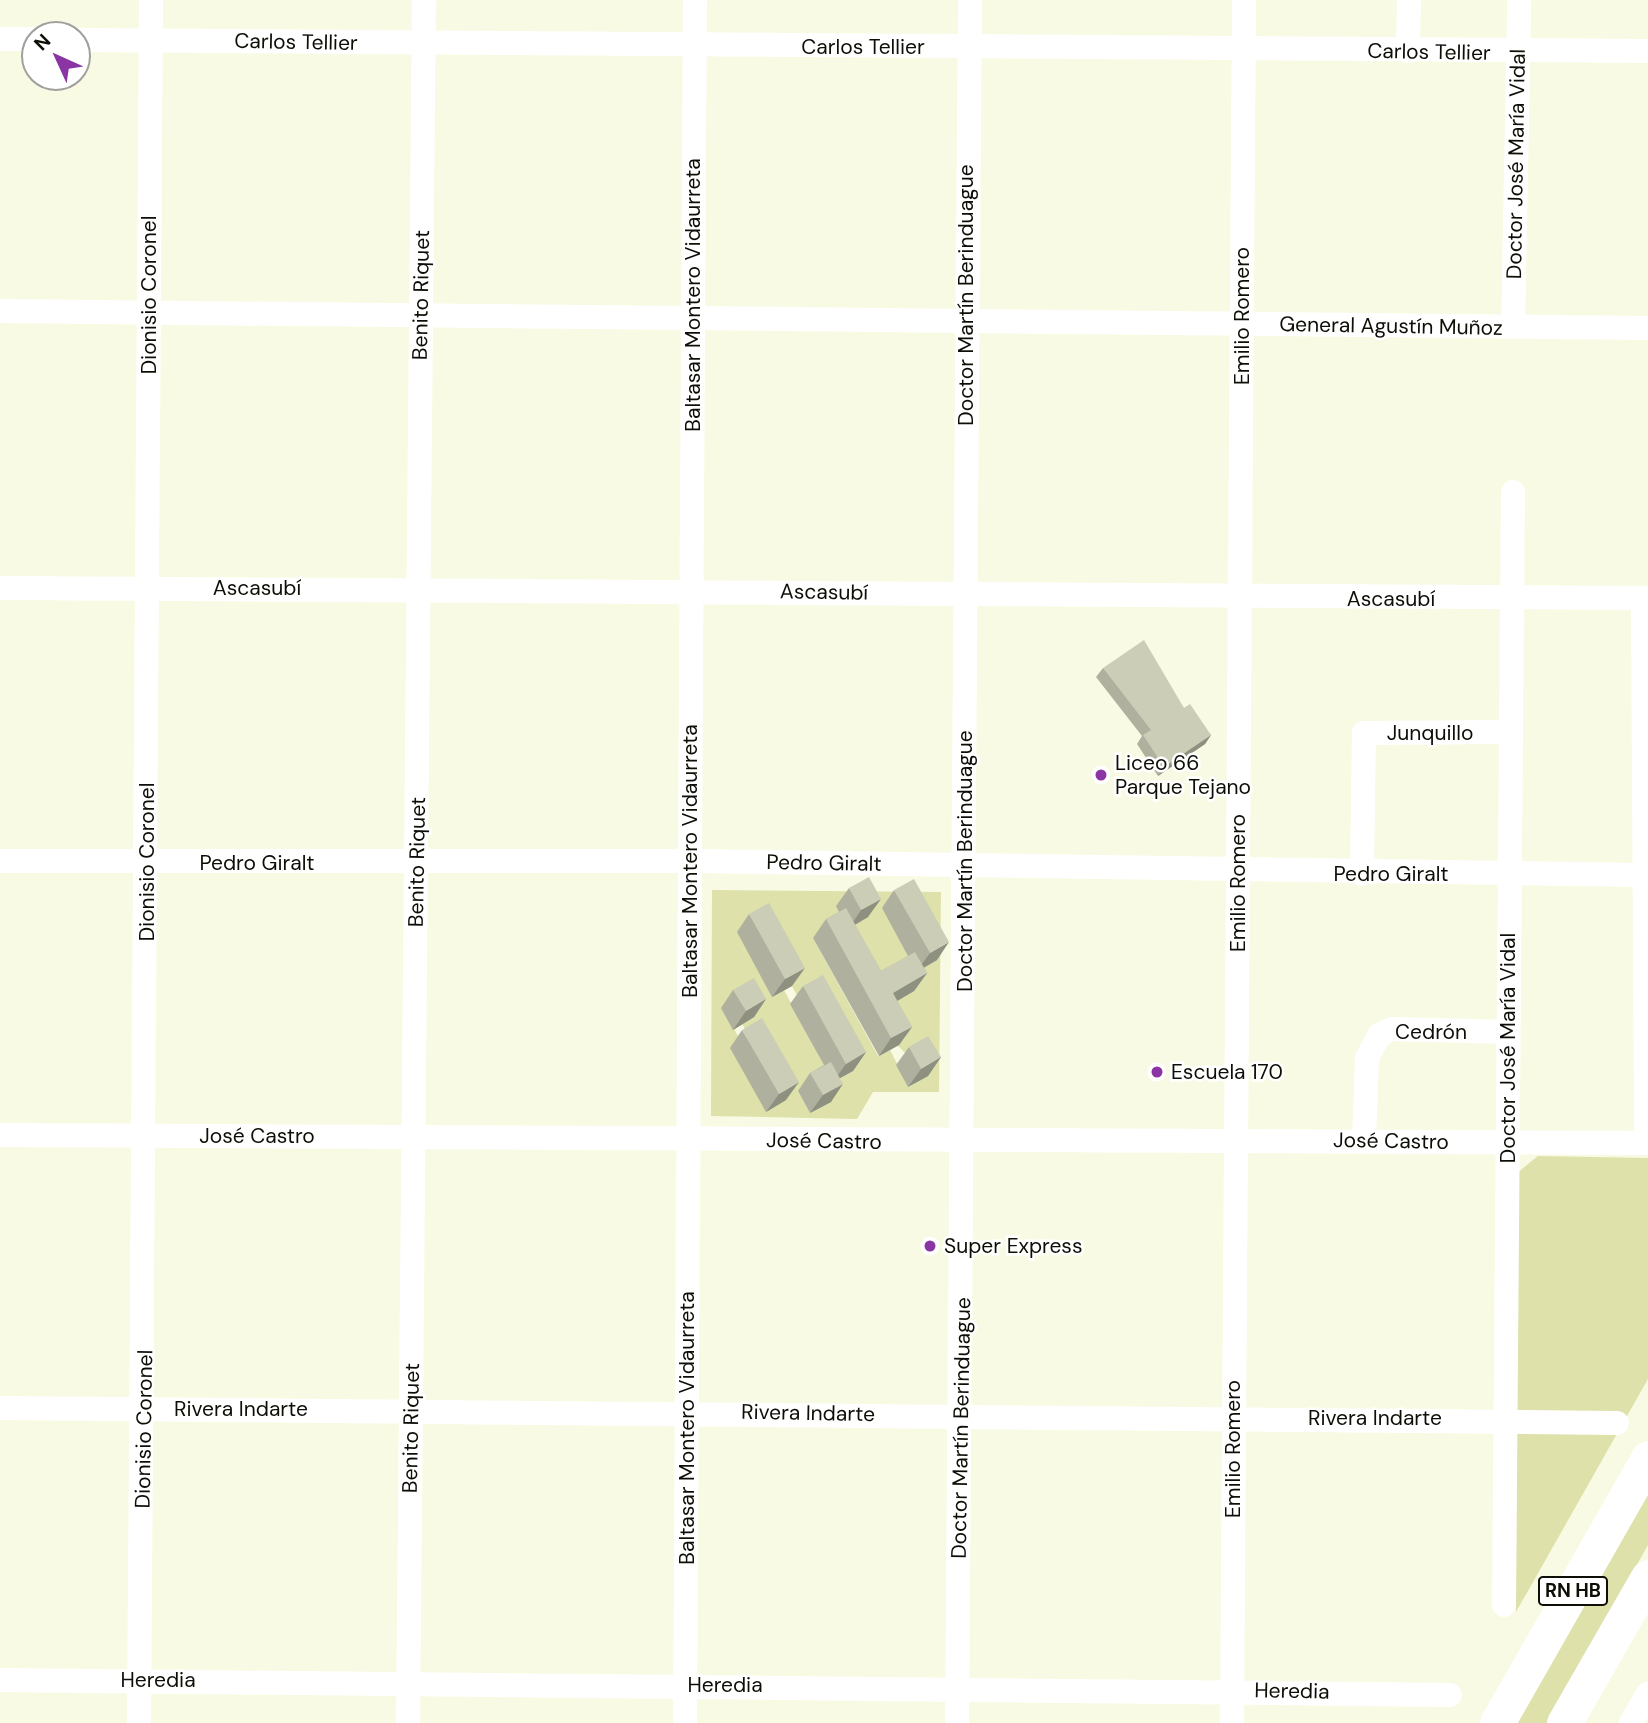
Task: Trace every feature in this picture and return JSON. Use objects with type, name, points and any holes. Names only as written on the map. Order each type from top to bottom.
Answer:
[{"type":"highway","name":"RN HB","points":[[1497,1723],[1648,1458]]},
{"type":"highway","name":"RN HB","points":[[1564,1723],[1648,1577]]},
{"type":"street","name":"Dionisio Coronel","points":[[139,1723],[146,1409],[151,0]]},
{"type":"street","name":"Benito Riquet","points":[[408,1723],[424,0]]},
{"type":"street","name":"Baltasar Montero Vidaurreta","points":[[685,1723],[695,0]]},
{"type":"street","name":"Doctor Martín Berinduague","points":[[957,1723],[967,594],[964,320],[971,0]]},
{"type":"street","name":"Emilio Romero","points":[[1231,1723],[1238,1139],[1244,0]]},
{"type":"street","points":[[1408,51],[1409,0]]},
{"type":"street","name":"Doctor José María Vidal","points":[[1513,327],[1519,0]]},
{"type":"street","points":[[0,39],[21,39]]},
{"type":"street","name":"Carlos Tellier","points":[[91,40],[1518,54],[1648,51]]},
{"type":"street","name":"General Agustín Muñoz","points":[[0,311],[693,316],[1242,325],[1648,328]]},
{"type":"street","name":"Doctor José María Vidal","points":[[1504,1605],[1513,492]]},
{"type":"street","name":"Ascasubí","points":[[0,588],[691,590],[1240,599],[1645,598]]},
{"type":"street","points":[[1645,598],[1647,1143]]},
{"type":"street","name":"Junquillo","points":[[1362,874],[1364,733],[1510,732]]},
{"type":"street","name":"Pedro Giralt","points":[[0,861],[690,861],[1238,873],[1646,875]]},
{"type":"street","name":"Cedrón","points":[[1364,1140],[1368,1051],[1379,1035],[1392,1029],[1508,1032]]},
{"type":"street","name":"José Castro","points":[[0,1135],[413,1136],[963,1143],[1238,1139],[1647,1143]]},
{"type":"street","name":"Rivera Indarte","points":[[0,1408],[1505,1419],[1616,1423]]},
{"type":"street","name":"Heredia","points":[[0,1680],[957,1685],[1450,1695]]},
{"type":"street","points":[[1631,1723],[1648,1694]]},
{"type":"green space","points":[[712,890],[941,892],[939,1092],[873,1092],[857,1119],[711,1116]],"holes":[[[844,921],[898,1046],[928,1075],[909,1087],[890,1050],[878,1056],[813,938]],[[756,922],[799,999],[853,1071],[823,1088],[810,1113],[798,1091],[829,1074],[784,990],[773,996]],[[742,1024],[786,1100],[741,1041],[734,1029]]]},
{"type":"green space","points":[[1538,1156],[1648,1158],[1648,1379],[1516,1612],[1517,1173]]},
{"type":"green space","points":[[1648,1483],[1648,1545],[1548,1723],[1514,1723]]},
{"type":"building","points":[[1144,640],[1184,708],[1190,704],[1211,735],[1164,767],[1143,735],[1151,730],[1103,668]]},
{"type":"building","points":[[869,877],[881,899],[861,910],[849,888]]},
{"type":"building","points":[[914,879],[949,942],[930,953],[894,890]]},
{"type":"building","points":[[769,903],[805,968],[785,979],[749,914]]},
{"type":"building","points":[[846,908],[881,971],[915,952],[927,973],[893,993],[912,1027],[891,1038],[826,919]]},
{"type":"building","points":[[823,975],[866,1052],[846,1064],[803,986]]},
{"type":"building","points":[[754,978],[766,999],[746,1011],[733,990]]},
{"type":"building","points":[[762,1018],[799,1082],[779,1094],[742,1030]]},
{"type":"building","points":[[928,1036],[941,1057],[921,1069],[909,1047]]},
{"type":"building","points":[[831,1062],[843,1084],[823,1095],[810,1073]]},
{"type":"place","name":"Liceo 66 Parque Tejano","points":[[1101,775]]},
{"type":"place","name":"Escuela 170","points":[[1157,1072]]},
{"type":"place","name":"Super Express","points":[[930,1246]]}]
